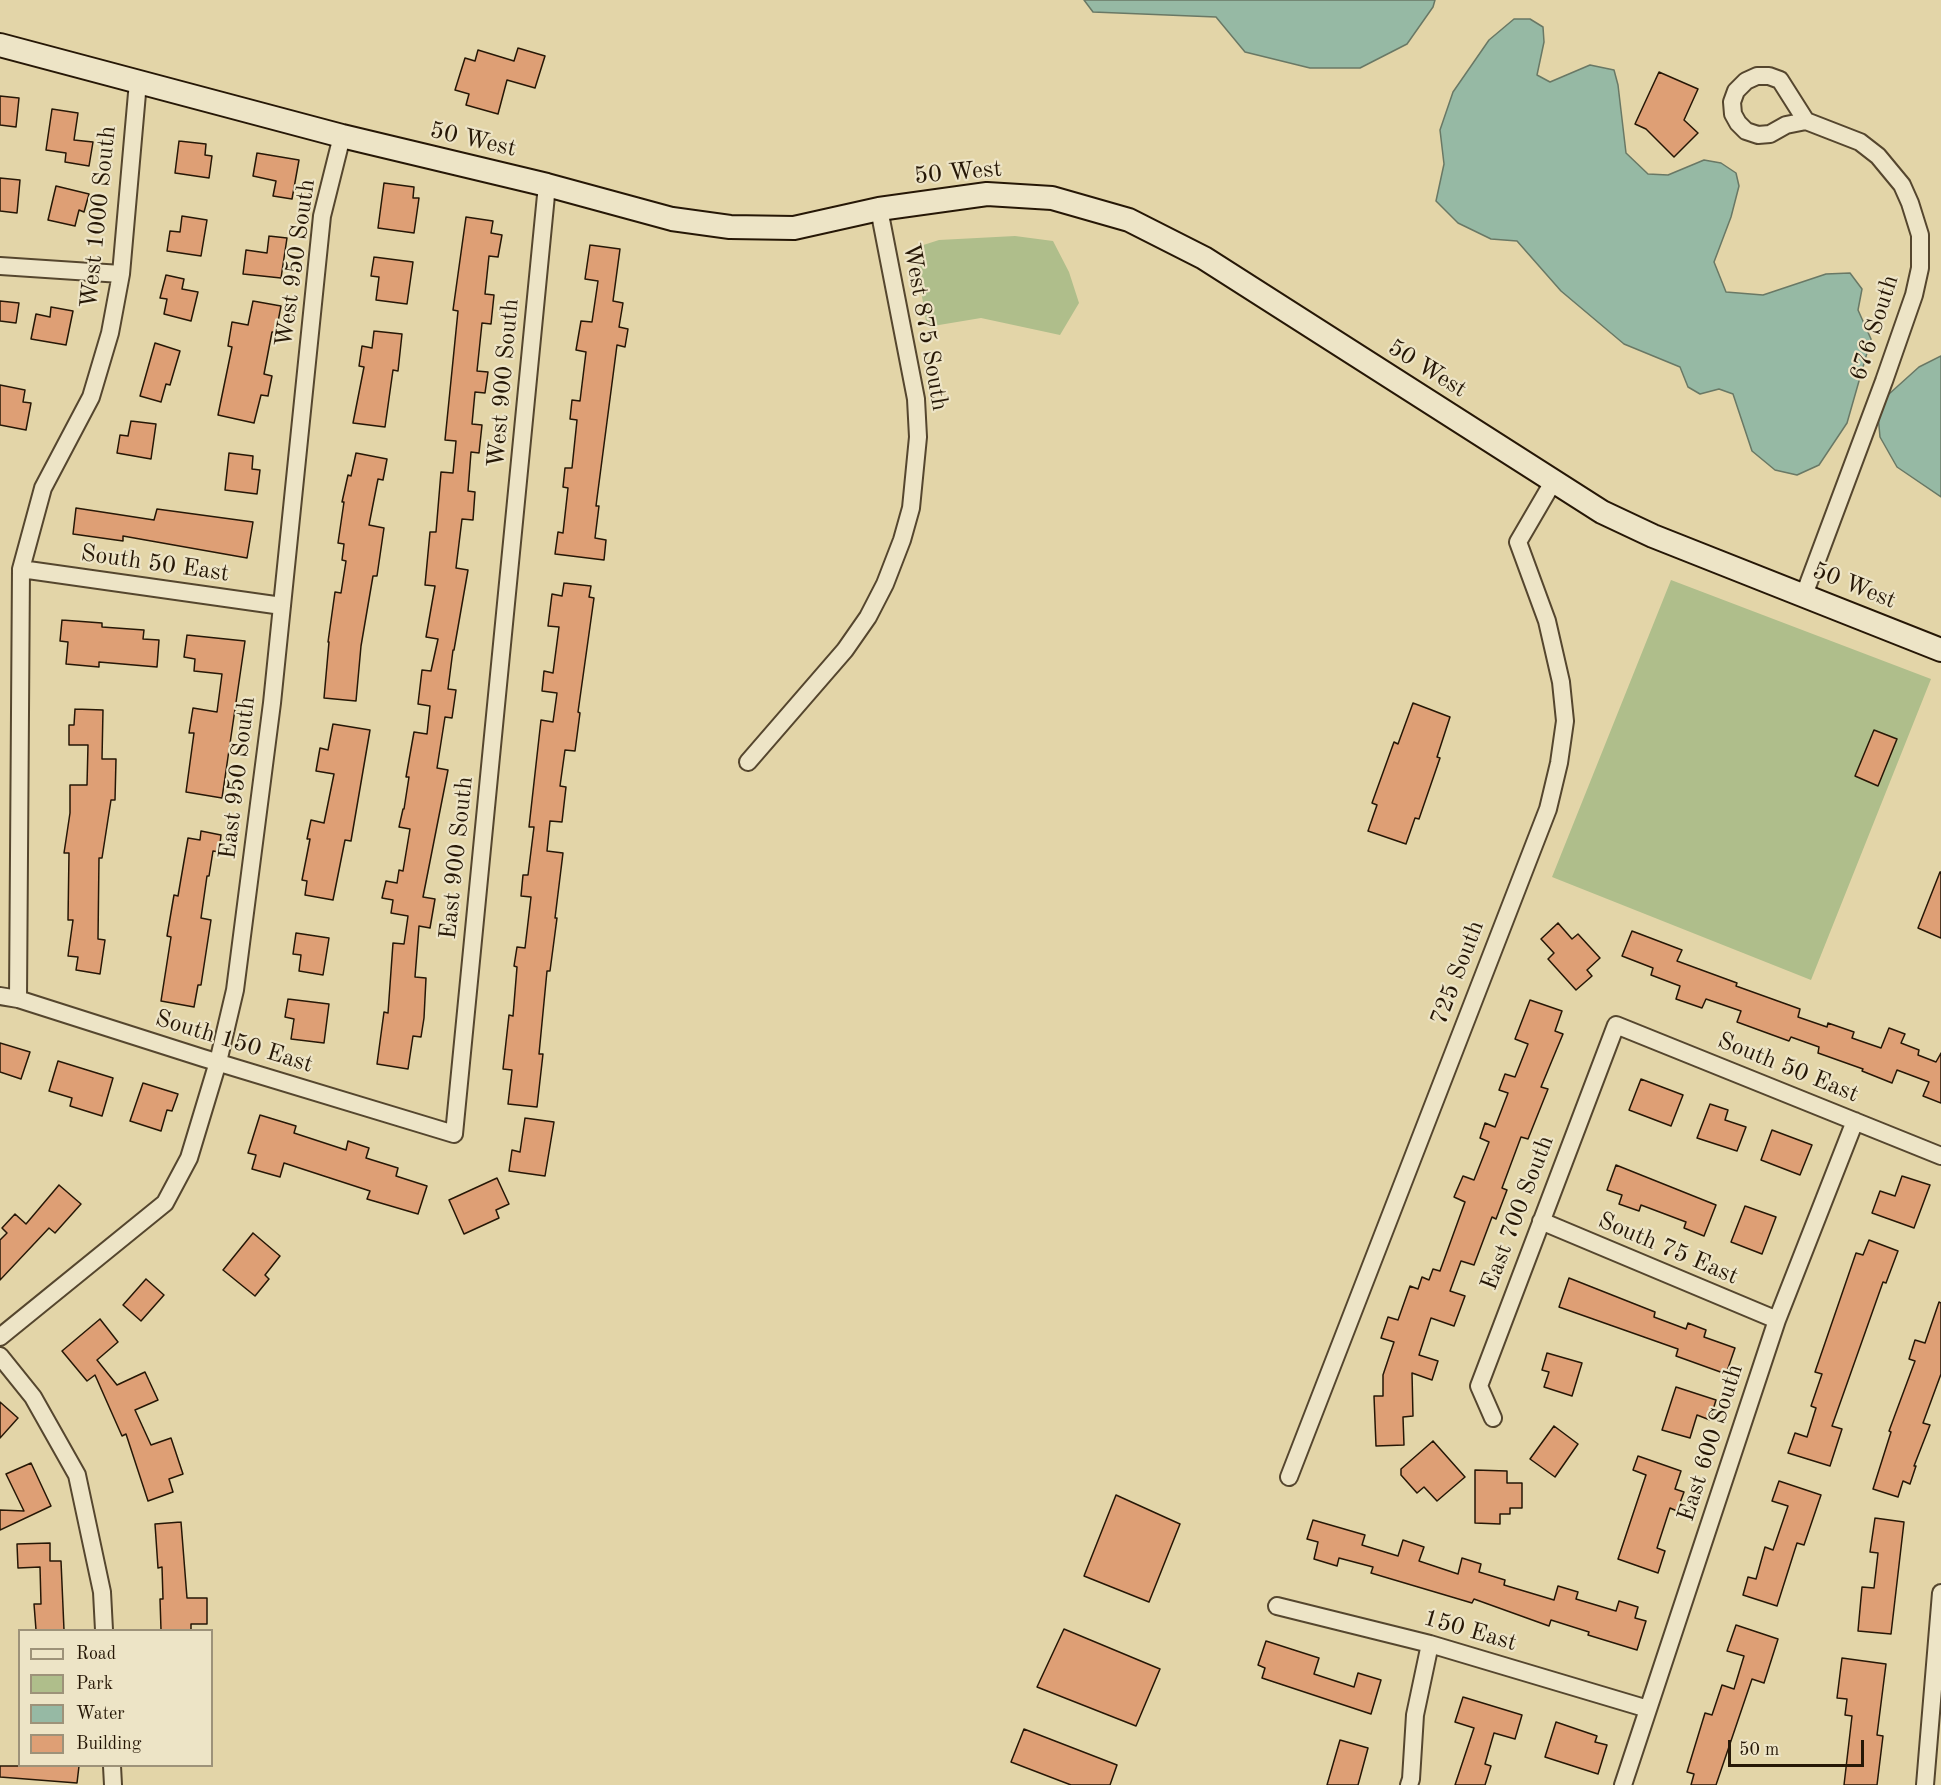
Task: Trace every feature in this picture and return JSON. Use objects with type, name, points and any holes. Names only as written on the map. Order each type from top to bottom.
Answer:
[{"type":"street","name":"50 West","points":[[0,45],[342,136],[547,185],[672,219],[730,227],[794,228],[879,209],[987,194],[1052,198],[1129,220],[1204,258],[1602,512],[1653,536],[1941,650]]},
{"type":"street","name":"West 1000 South","points":[[18,999],[21,569],[43,488],[91,397],[110,333],[121,274],[138,82]]},
{"type":"street","name":"676 South","points":[[1804,595],[1914,296],[1918,277],[1920,236],[1916,218],[1902,185],[1878,156],[1860,142],[1806,121]]},
{"type":"street","name":"West 950 South","points":[[303,398],[322,216],[342,136]]},
{"type":"street","name":"West 900 South","points":[[508,586],[547,185]]},
{"type":"street","name":"West 875 South","points":[[748,762],[845,650],[868,617],[885,584],[902,540],[911,508],[918,437],[916,399],[879,209]]},
{"type":"street","points":[[0,266],[121,274]]},
{"type":"street","name":"East 950 South","points":[[0,1337],[165,1203],[189,1158],[218,1062],[236,990],[272,703],[303,398]]},
{"type":"street","name":"725 South","points":[[1289,1477],[1548,809],[1559,763],[1564,721],[1562,681],[1547,621],[1518,542],[1553,482]]},
{"type":"street","name":"South 50 East","points":[[21,569],[282,606]]},
{"type":"street","name":"East 900 South","points":[[454,1134],[508,586]]},
{"type":"street","name":"South 150 East","points":[[0,996],[18,999],[454,1134]]},
{"type":"street","name":"South 50 East","points":[[1617,1025],[1941,1156]]},
{"type":"street","name":"East 700 South","points":[[1492,1418],[1479,1386],[1617,1025]]},
{"type":"street","name":"East 600 South","points":[[1623,1785],[1777,1320],[1855,1121]]},
{"type":"street","name":"South 75 East","points":[[1541,1221],[1777,1320]]},
{"type":"street","points":[[0,1356],[33,1397],[77,1475],[102,1592],[104,1629]]},
{"type":"street","points":[[1925,1785],[1941,1593]]},
{"type":"street","name":"150 East","points":[[1277,1606],[1430,1644],[1648,1709]]},
{"type":"street","points":[[1408,1785],[1411,1779],[1415,1715],[1430,1644]]},
{"type":"street","points":[[112,1767],[113,1785]]},
{"type":"green space","points":[[1015,236],[1053,241],[1069,272],[1079,303],[1060,335],[981,318],[927,327],[914,248],[939,240]]},
{"type":"green space","points":[[1671,580],[1931,679],[1811,980],[1552,877]]},
{"type":"water","points":[[1084,0],[1435,0],[1433,7],[1407,44],[1360,68],[1310,68],[1245,52],[1216,17],[1093,12]]},
{"type":"water","points":[[1514,19],[1530,19],[1543,27],[1544,42],[1537,75],[1550,82],[1590,65],[1614,70],[1618,85],[1626,153],[1648,174],[1668,175],[1704,160],[1721,163],[1736,173],[1739,186],[1731,217],[1714,262],[1726,292],[1763,295],[1826,274],[1850,273],[1862,289],[1858,310],[1871,339],[1847,423],[1819,465],[1797,475],[1775,470],[1752,451],[1733,394],[1719,389],[1700,394],[1688,387],[1680,367],[1624,344],[1561,291],[1517,241],[1491,239],[1458,223],[1436,201],[1444,164],[1440,130],[1453,92],[1489,40]]},
{"type":"water","points":[[1941,356],[1941,497],[1897,467],[1880,437],[1878,415],[1889,394],[1919,367]]},
{"type":"building","points":[[518,48],[545,56],[535,88],[507,80],[498,114],[466,105],[469,94],[455,90],[465,58],[475,61],[478,50],[514,61]]},
{"type":"building","points":[[1659,72],[1698,89],[1684,120],[1698,133],[1674,157],[1646,129],[1635,124]]},
{"type":"building","points":[[0,96],[19,98],[16,127],[0,125]]},
{"type":"building","points":[[52,109],[78,113],[74,140],[93,142],[89,166],[65,162],[66,153],[46,150]]},
{"type":"building","points":[[179,141],[206,144],[205,155],[212,156],[209,178],[175,173]]},
{"type":"building","points":[[257,153],[299,160],[292,199],[273,196],[276,181],[253,176]]},
{"type":"building","points":[[0,178],[20,180],[17,213],[0,211]]},
{"type":"building","points":[[384,183],[414,187],[413,198],[419,198],[414,233],[378,228]]},
{"type":"building","points":[[56,186],[89,194],[84,212],[79,210],[75,226],[48,220]]},
{"type":"building","points":[[182,216],[207,220],[201,256],[167,251],[170,231],[180,232]]},
{"type":"building","points":[[466,217],[493,221],[491,233],[502,235],[498,257],[489,256],[485,294],[494,295],[491,324],[482,323],[477,371],[488,372],[485,393],[475,392],[472,424],[482,425],[479,453],[471,452],[468,491],[475,492],[473,520],[462,519],[456,568],[468,570],[448,689],[456,690],[452,718],[445,717],[437,768],[448,770],[423,897],[435,899],[430,928],[419,926],[415,977],[426,978],[424,1018],[421,1037],[413,1036],[408,1069],[377,1064],[384,1012],[388,1013],[393,943],[404,944],[408,916],[391,913],[393,900],[382,898],[386,881],[397,883],[399,870],[403,871],[410,829],[399,827],[409,777],[406,777],[414,732],[427,734],[430,706],[418,704],[422,670],[431,671],[438,639],[426,637],[435,586],[425,585],[430,532],[436,532],[441,472],[453,473],[456,441],[445,440],[458,311],[453,310]]},
{"type":"building","points":[[269,236],[287,238],[281,278],[243,274],[246,250],[267,253]]},
{"type":"building","points":[[590,245],[620,249],[613,301],[623,303],[619,327],[628,329],[625,347],[617,345],[596,506],[599,506],[595,538],[606,540],[604,560],[555,554],[558,532],[563,533],[568,488],[563,487],[565,468],[572,468],[577,420],[570,419],[572,400],[580,401],[586,352],[576,350],[581,321],[592,322],[598,281],[585,279]]},
{"type":"building","points":[[374,257],[413,262],[407,304],[376,300],[379,277],[371,276]]},
{"type":"building","points":[[166,275],[184,279],[182,289],[198,292],[191,321],[164,314],[167,299],[160,298]]},
{"type":"building","points":[[0,301],[19,303],[16,323],[0,321]]},
{"type":"building","points":[[253,301],[281,306],[276,332],[272,332],[264,374],[272,376],[268,396],[261,395],[254,423],[218,415],[232,347],[228,346],[232,322],[248,325]]},
{"type":"building","points":[[51,307],[73,311],[66,345],[31,339],[36,314],[50,317]]},
{"type":"building","points":[[374,331],[402,334],[398,371],[393,370],[385,427],[353,423],[364,367],[359,366],[362,346],[372,348]]},
{"type":"building","points":[[155,343],[180,351],[170,385],[166,384],[161,402],[140,396]]},
{"type":"building","points":[[0,385],[25,390],[23,402],[31,403],[26,430],[0,425]]},
{"type":"building","points":[[131,421],[156,424],[151,459],[117,453],[120,435],[128,436]]},
{"type":"building","points":[[229,453],[253,456],[252,469],[260,470],[257,494],[225,490]]},
{"type":"building","points":[[356,453],[387,459],[383,480],[378,479],[369,525],[384,528],[377,576],[373,576],[361,646],[356,701],[324,698],[328,642],[335,592],[341,593],[346,561],[342,560],[344,544],[338,543],[344,502],[342,502]]},
{"type":"building","points":[[76,508],[154,520],[157,509],[253,522],[247,558],[123,536],[123,541],[73,534]]},
{"type":"building","points":[[564,583],[591,586],[589,597],[594,598],[578,712],[580,713],[575,751],[565,750],[560,786],[566,787],[562,822],[550,821],[547,851],[563,853],[550,971],[547,971],[539,1054],[543,1054],[537,1107],[508,1104],[512,1070],[503,1069],[509,1015],[513,1016],[517,967],[514,966],[517,947],[525,948],[531,897],[521,896],[523,875],[528,875],[534,827],[529,827],[541,720],[553,722],[557,693],[542,691],[544,671],[553,673],[559,627],[548,626],[552,594],[562,596]]},
{"type":"building","points":[[62,620],[102,623],[102,627],[144,630],[143,639],[159,640],[157,667],[99,662],[99,667],[66,664],[68,642],[60,641]]},
{"type":"building","points":[[187,635],[245,641],[222,798],[186,792],[194,733],[189,733],[193,708],[217,712],[222,674],[194,671],[195,659],[184,657]]},
{"type":"building","points":[[1413,703],[1450,717],[1437,757],[1440,758],[1419,819],[1415,818],[1406,844],[1368,831],[1377,805],[1372,803],[1394,742],[1398,744]]},
{"type":"building","points":[[75,709],[103,710],[102,759],[116,759],[115,800],[111,800],[102,858],[99,858],[98,939],[105,940],[100,974],[76,970],[78,957],[68,956],[73,920],[68,920],[69,853],[64,853],[70,813],[70,785],[87,785],[88,745],[69,745],[69,725],[74,725]]},
{"type":"building","points":[[333,724],[370,730],[351,841],[345,840],[333,900],[305,895],[307,881],[302,880],[310,839],[307,839],[311,820],[324,823],[334,774],[316,771],[320,748],[328,750]]},
{"type":"building","points":[[1874,730],[1897,739],[1878,786],[1855,776]]},
{"type":"building","points":[[201,831],[221,835],[219,852],[213,851],[209,876],[207,876],[201,918],[211,920],[201,985],[198,985],[194,1007],[161,1001],[171,937],[167,936],[174,895],[178,896],[188,838],[200,840]]},
{"type":"building","points":[[1941,872],[1941,938],[1918,928]]},
{"type":"building","points":[[1558,923],[1572,939],[1578,934],[1600,958],[1587,970],[1592,976],[1576,990],[1548,959],[1554,953],[1541,939]]},
{"type":"building","points":[[1632,931],[1682,950],[1677,961],[1737,983],[1736,986],[1800,1009],[1798,1017],[1827,1027],[1828,1023],[1854,1032],[1852,1038],[1881,1048],[1889,1028],[1905,1034],[1901,1043],[1919,1050],[1918,1055],[1936,1062],[1941,1053],[1941,1103],[1923,1096],[1929,1082],[1897,1070],[1892,1083],[1862,1071],[1863,1069],[1818,1053],[1819,1047],[1791,1037],[1789,1041],[1737,1022],[1741,1011],[1706,999],[1702,1008],[1676,999],[1680,986],[1651,975],[1653,968],[1622,956]]},
{"type":"building","points":[[296,933],[329,938],[323,975],[299,971],[301,955],[293,954]]},
{"type":"building","points":[[288,999],[329,1004],[324,1043],[291,1039],[294,1019],[285,1017]]},
{"type":"building","points":[[1530,1000],[1562,1011],[1555,1031],[1563,1034],[1541,1087],[1548,1089],[1528,1139],[1521,1137],[1502,1188],[1507,1190],[1496,1219],[1492,1217],[1474,1265],[1461,1261],[1450,1291],[1465,1296],[1454,1326],[1431,1318],[1419,1355],[1438,1361],[1432,1380],[1412,1373],[1413,1416],[1403,1417],[1404,1445],[1376,1446],[1374,1396],[1383,1396],[1383,1375],[1394,1342],[1381,1338],[1388,1317],[1398,1320],[1410,1286],[1418,1289],[1422,1277],[1429,1280],[1433,1269],[1440,1271],[1465,1202],[1454,1197],[1463,1176],[1474,1180],[1489,1142],[1480,1138],[1485,1123],[1495,1127],[1508,1093],[1499,1090],[1505,1074],[1515,1077],[1528,1044],[1515,1039]]},
{"type":"building","points":[[0,1043],[30,1052],[21,1079],[0,1072]]},
{"type":"building","points":[[58,1061],[113,1078],[102,1116],[70,1106],[72,1098],[49,1091]]},
{"type":"building","points":[[1641,1079],[1683,1095],[1671,1126],[1629,1110]]},
{"type":"building","points":[[143,1083],[178,1094],[172,1111],[167,1110],[161,1131],[130,1121]]},
{"type":"building","points":[[1710,1104],[1728,1110],[1725,1120],[1746,1127],[1737,1151],[1697,1138]]},
{"type":"building","points":[[260,1115],[296,1126],[294,1133],[346,1150],[348,1141],[369,1148],[366,1158],[398,1168],[396,1176],[427,1186],[418,1214],[367,1199],[370,1191],[284,1163],[280,1177],[252,1169],[256,1155],[248,1153]]},
{"type":"building","points":[[525,1118],[554,1122],[545,1176],[509,1171],[512,1150],[520,1152]]},
{"type":"building","points":[[1772,1130],[1812,1145],[1800,1175],[1761,1160]]},
{"type":"building","points":[[1616,1165],[1716,1205],[1704,1236],[1684,1228],[1686,1222],[1641,1205],[1639,1211],[1619,1204],[1622,1195],[1607,1190]]},
{"type":"building","points":[[1902,1176],[1930,1185],[1914,1228],[1872,1213],[1880,1191],[1895,1196]]},
{"type":"building","points":[[497,1178],[509,1204],[496,1210],[499,1218],[464,1234],[449,1200]]},
{"type":"building","points":[[59,1185],[81,1204],[55,1233],[49,1228],[0,1280],[0,1240],[7,1233],[2,1228],[15,1214],[26,1224]]},
{"type":"building","points":[[1745,1206],[1776,1217],[1762,1254],[1731,1242]]},
{"type":"building","points":[[253,1233],[280,1256],[265,1275],[269,1279],[255,1296],[223,1270]]},
{"type":"building","points":[[1869,1240],[1898,1251],[1886,1283],[1883,1282],[1832,1426],[1842,1429],[1830,1466],[1788,1453],[1795,1433],[1807,1437],[1816,1408],[1811,1406],[1822,1374],[1815,1372],[1856,1253],[1863,1255]]},
{"type":"building","points":[[1569,1278],[1655,1312],[1654,1317],[1686,1329],[1688,1323],[1706,1330],[1704,1337],[1735,1348],[1726,1374],[1676,1356],[1678,1349],[1559,1307]]},
{"type":"building","points":[[146,1279],[164,1295],[141,1321],[123,1305]]},
{"type":"building","points":[[1939,1302],[1941,1303],[1941,1374],[1923,1423],[1930,1425],[1914,1466],[1916,1466],[1910,1484],[1903,1481],[1898,1497],[1873,1489],[1891,1432],[1889,1431],[1915,1361],[1909,1359],[1915,1340],[1925,1343]]},
{"type":"building","points":[[100,1319],[118,1342],[97,1360],[117,1385],[145,1372],[158,1400],[135,1410],[151,1445],[171,1438],[183,1474],[169,1479],[173,1492],[148,1501],[126,1434],[122,1436],[95,1375],[87,1381],[62,1351]]},
{"type":"building","points":[[1547,1353],[1582,1363],[1572,1396],[1544,1387],[1549,1372],[1542,1370]]},
{"type":"building","points":[[1676,1387],[1716,1400],[1710,1420],[1697,1415],[1690,1438],[1662,1430]]},
{"type":"building","points":[[0,1402],[18,1418],[0,1438]]},
{"type":"building","points":[[1554,1426],[1578,1444],[1555,1477],[1530,1459]]},
{"type":"building","points":[[1433,1441],[1465,1477],[1437,1501],[1424,1487],[1417,1493],[1401,1475],[1401,1469]]},
{"type":"building","points":[[1638,1456],[1681,1471],[1675,1489],[1684,1492],[1677,1511],[1670,1508],[1657,1548],[1665,1551],[1658,1573],[1618,1559],[1646,1475],[1633,1470]]},
{"type":"building","points":[[31,1463],[51,1506],[0,1530],[0,1510],[24,1511],[6,1474]]},
{"type":"building","points":[[1475,1470],[1507,1471],[1507,1483],[1522,1483],[1522,1508],[1510,1508],[1510,1514],[1500,1514],[1500,1524],[1475,1523]]},
{"type":"building","points":[[1779,1481],[1821,1495],[1804,1545],[1797,1543],[1777,1606],[1743,1595],[1748,1577],[1756,1579],[1765,1547],[1773,1550],[1788,1506],[1772,1501]]},
{"type":"building","points":[[1116,1495],[1180,1524],[1149,1602],[1084,1576]]},
{"type":"building","points":[[1875,1518],[1904,1522],[1891,1634],[1858,1631],[1862,1587],[1874,1588],[1878,1553],[1870,1552]]},
{"type":"building","points":[[1313,1520],[1365,1535],[1362,1545],[1398,1556],[1403,1540],[1424,1547],[1419,1561],[1458,1574],[1462,1558],[1481,1564],[1479,1572],[1505,1580],[1504,1585],[1554,1600],[1558,1586],[1578,1592],[1576,1599],[1616,1611],[1619,1601],[1638,1607],[1635,1618],[1646,1621],[1637,1650],[1588,1635],[1589,1632],[1551,1620],[1549,1626],[1474,1599],[1472,1603],[1371,1573],[1373,1567],[1339,1558],[1337,1566],[1314,1559],[1318,1542],[1307,1539]]},
{"type":"building","points":[[181,1522],[187,1598],[207,1598],[207,1624],[191,1624],[191,1629],[161,1629],[162,1567],[158,1568],[155,1524]]},
{"type":"building","points":[[50,1543],[50,1561],[61,1561],[64,1629],[36,1629],[34,1604],[41,1604],[40,1567],[18,1568],[17,1544]]},
{"type":"building","points":[[1736,1625],[1778,1639],[1764,1683],[1752,1679],[1716,1785],[1691,1785],[1694,1774],[1687,1772],[1705,1713],[1712,1715],[1722,1685],[1734,1689],[1744,1656],[1727,1651]]},
{"type":"building","points":[[1064,1629],[1160,1669],[1136,1726],[1037,1687]]},
{"type":"building","points":[[1266,1641],[1319,1658],[1314,1674],[1354,1687],[1358,1673],[1381,1680],[1371,1714],[1262,1678],[1265,1668],[1258,1665]]},
{"type":"building","points":[[1842,1658],[1886,1664],[1877,1735],[1883,1736],[1877,1785],[1844,1785],[1852,1716],[1845,1715],[1847,1699],[1837,1698]]},
{"type":"building","points":[[1463,1697],[1522,1715],[1515,1739],[1494,1733],[1485,1764],[1491,1766],[1485,1785],[1455,1785],[1474,1728],[1455,1722]]},
{"type":"building","points":[[1556,1722],[1597,1736],[1595,1742],[1607,1745],[1598,1774],[1545,1757]]},
{"type":"building","points":[[1024,1729],[1117,1765],[1110,1785],[1071,1785],[1011,1762]]},
{"type":"building","points":[[1340,1740],[1368,1748],[1358,1785],[1327,1785]]},
{"type":"building","points":[[0,1766],[79,1767],[77,1783],[0,1777]]}]
